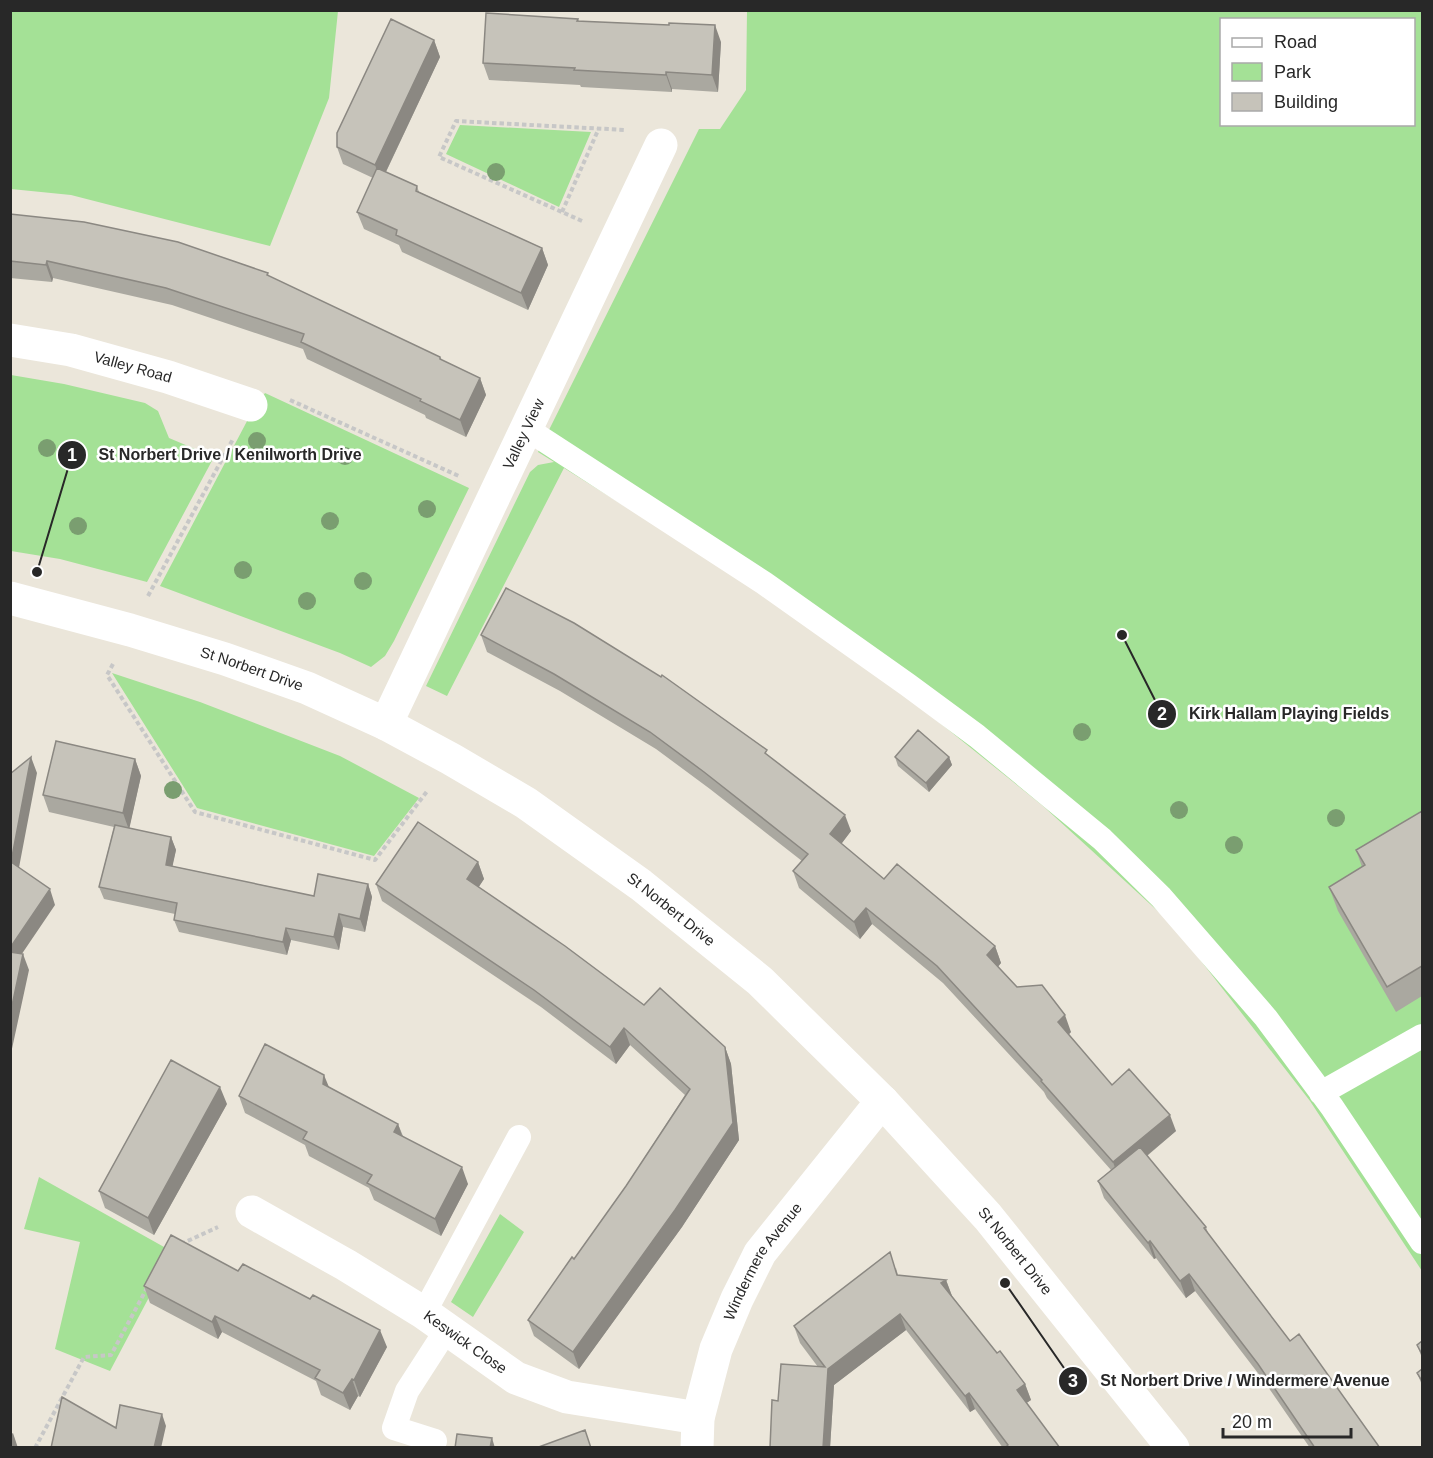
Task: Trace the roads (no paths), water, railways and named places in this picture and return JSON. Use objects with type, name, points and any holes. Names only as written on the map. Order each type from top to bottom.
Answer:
[{"type":"street","name":"Valley View","points":[[386,724],[661,145]]},
{"type":"street","name":"Valley Road","points":[[10,340],[71,350],[168,377],[251,405]]},
{"type":"street","name":"St Norbert Drive","points":[[10,598],[130,630],[225,659],[307,688],[386,724],[452,759],[526,803],[641,885],[760,981],[882,1101],[988,1218],[1173,1448]]},
{"type":"street","name":"Windermere Avenue","points":[[698,1433],[716,1349],[760,1253],[882,1101]]},
{"type":"street","name":"Keswick Close","points":[[252,1212],[346,1265],[436,1321],[516,1378],[567,1397],[698,1433]]},
{"type":"lane","points":[[527,429],[764,583],[908,684],[977,736],[1102,839],[1161,897],[1266,1018],[1322,1093],[1422,1242]]},
{"type":"lane","points":[[1322,1093],[1422,1036]]},
{"type":"lane","points":[[435,1441],[394,1428],[436,1321],[519,1137]]},
{"type":"place","name":"St Norbert Drive / Kenilworth Drive","points":[[37,572]]},
{"type":"place","name":"Kirk Hallam Playing Fields","points":[[1122,635]]},
{"type":"place","name":"St Norbert Drive / Windermere Avenue","points":[[1005,1283]]}]
